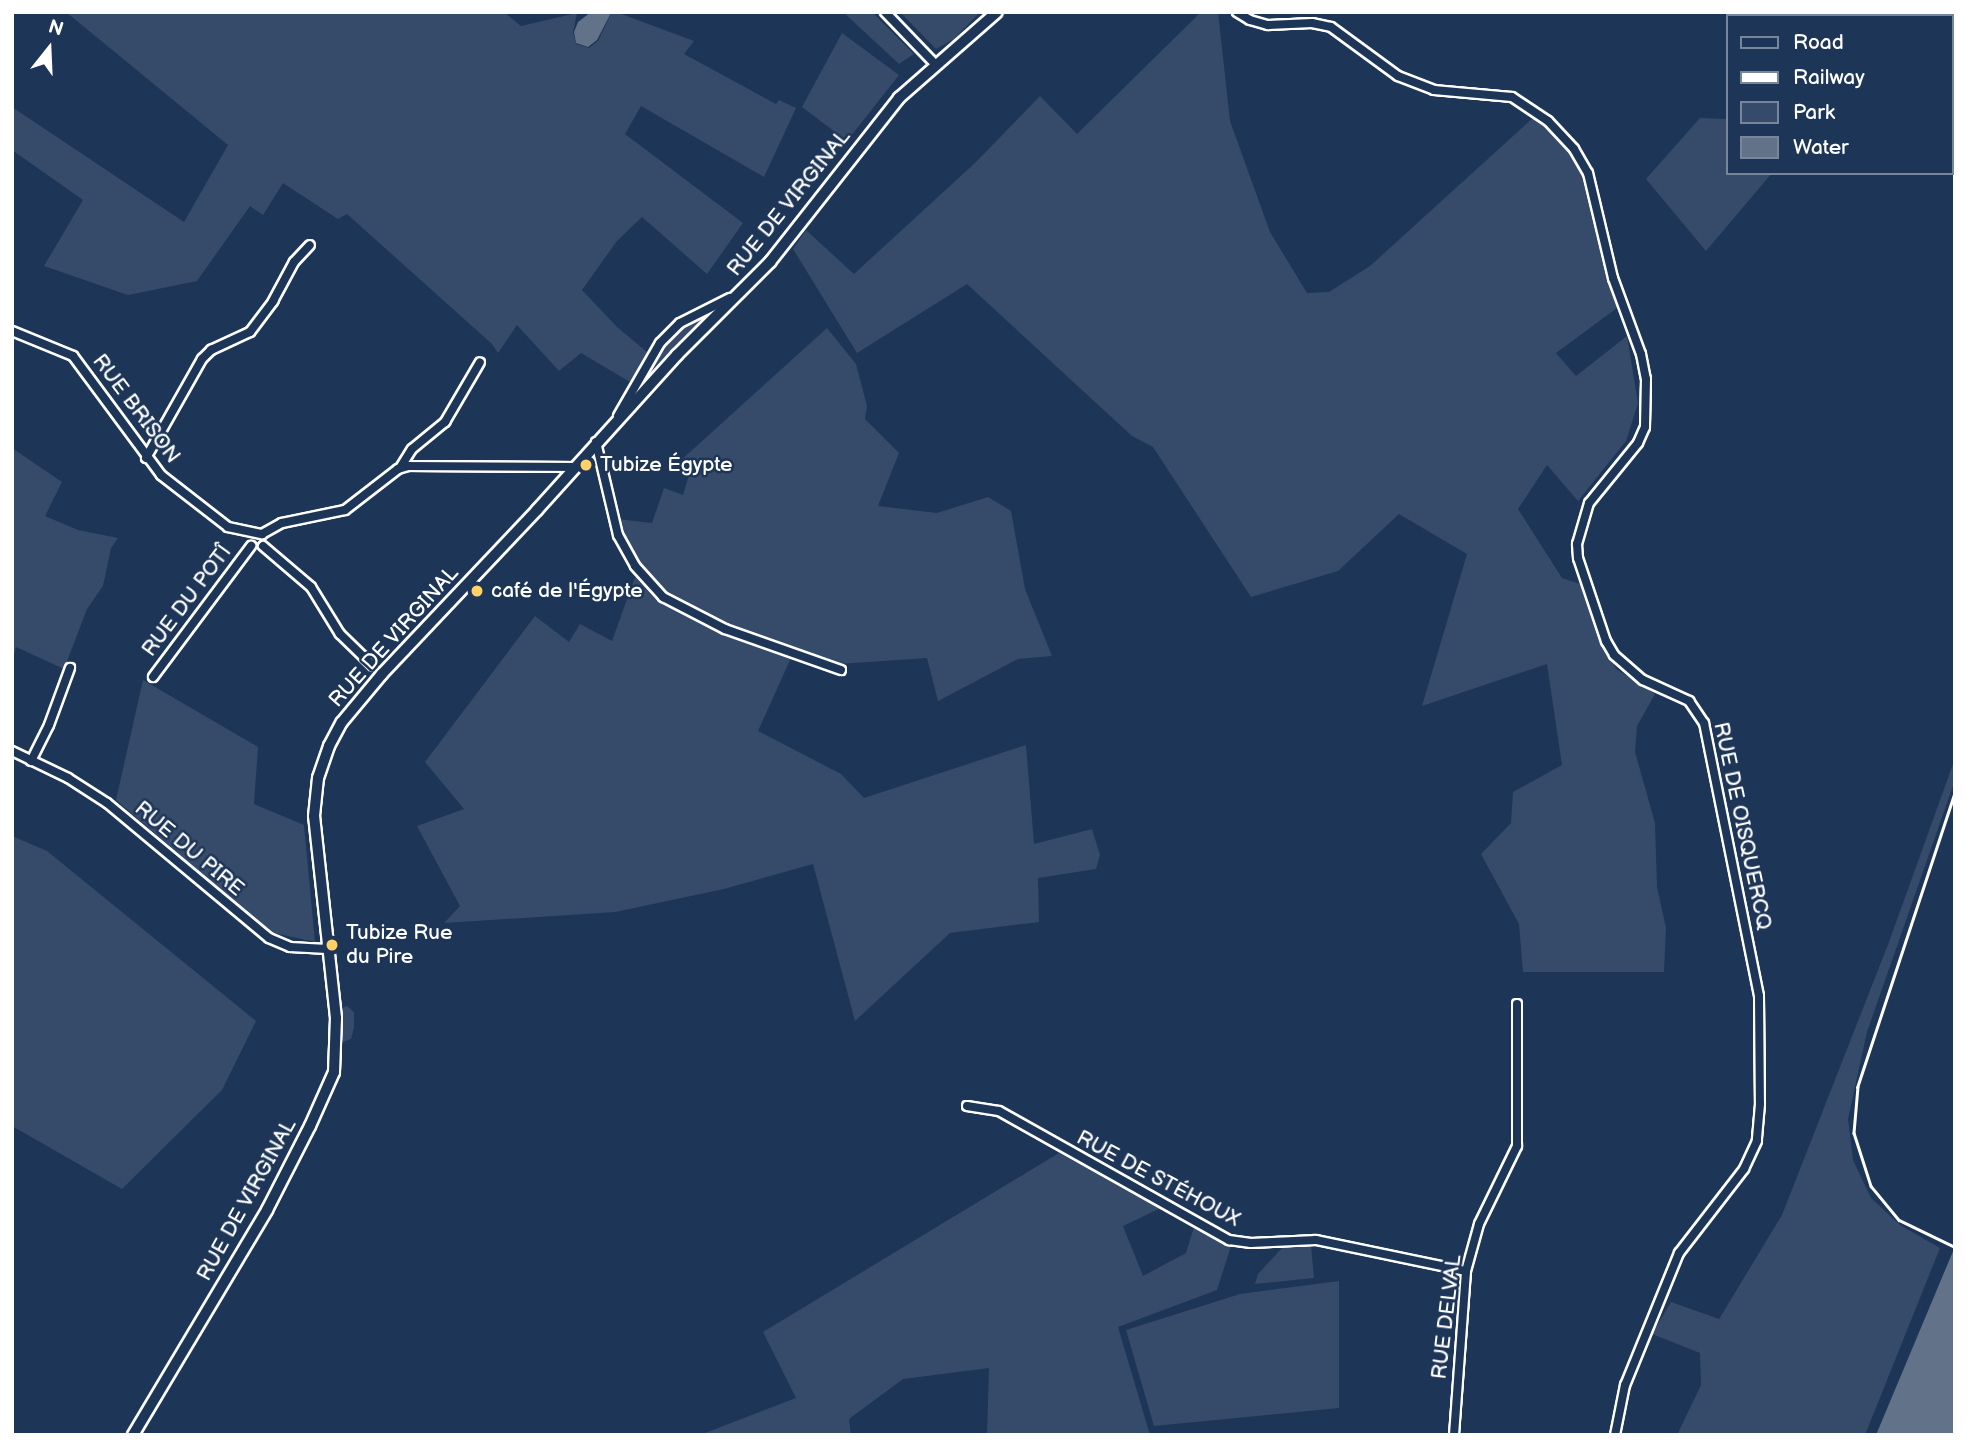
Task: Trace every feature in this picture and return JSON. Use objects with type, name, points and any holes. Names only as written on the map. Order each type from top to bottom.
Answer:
[{"type":"street","points":[[885,12],[935,64]]},
{"type":"street","name":"RUE DE VIRGINAL","points":[[133,1435],[267,1210],[334,1072],[337,1043],[314,817],[317,782],[328,746],[342,722],[374,683],[677,355],[771,262],[880,120],[935,64],[997,12]]},
{"type":"street","name":"RUE DE OISQUERCQ","points":[[1237,12],[1250,20],[1268,25],[1312,23],[1331,27],[1398,76],[1434,90],[1512,97],[1548,121],[1574,149],[1588,173],[1613,278],[1641,354],[1646,379],[1645,427],[1638,443],[1590,502],[1577,544],[1578,558],[1606,641],[1614,655],[1643,680],[1689,701],[1704,723],[1759,996],[1760,1104],[1757,1141],[1744,1170],[1679,1253],[1625,1385],[1615,1435]]},
{"type":"street","points":[[146,458],[202,359],[211,349],[250,332],[273,301],[294,262],[310,245]]},
{"type":"street","points":[[615,422],[660,343],[677,326],[706,309],[740,295]]},
{"type":"street","name":"RUE BRISON","points":[[12,331],[73,356],[161,475],[228,527],[258,534]]},
{"type":"street","points":[[258,534],[271,527],[345,510],[400,468],[412,450],[445,422],[480,362]]},
{"type":"street","points":[[596,442],[618,535],[635,566],[663,597],[725,629],[841,670]]},
{"type":"street","points":[[400,468],[575,467]]},
{"type":"street","name":"RUE DU POTÎ","points":[[153,677],[258,534]]},
{"type":"street","name":"RUE DU POTÎ","points":[[251,546],[257,549],[263,546],[258,534]]},
{"type":"street","points":[[263,546],[311,587],[340,634],[372,665]]},
{"type":"street","points":[[31,761],[49,725],[70,668]]},
{"type":"street","name":"RUE DU PIRE","points":[[12,751],[68,778],[107,803],[269,938],[290,947],[327,949]]},
{"type":"street","name":"RUE DELVAL","points":[[1454,1435],[1466,1271],[1479,1224],[1517,1146],[1517,1004]]},
{"type":"street","name":"RUE DE STÉHOUX","points":[[967,1106],[999,1111],[1229,1240],[1251,1243],[1317,1240],[1466,1271]]},
{"type":"green space","points":[[66,12],[504,12],[521,26],[577,13],[573,32],[576,44],[589,48],[598,41],[612,12],[616,12],[694,41],[684,54],[776,104],[779,100],[796,108],[764,177],[641,106],[625,134],[743,223],[707,274],[642,217],[617,241],[582,290],[617,327],[647,352],[630,382],[581,353],[559,371],[517,325],[498,353],[492,344],[347,214],[338,219],[283,183],[263,215],[250,206],[197,281],[128,295],[44,266],[83,200],[12,150],[12,107],[184,222],[228,145]]},
{"type":"green space","points":[[843,12],[872,12],[914,54],[899,64]]},
{"type":"green space","points":[[900,12],[980,12],[954,39],[936,49]]},
{"type":"green space","points":[[1201,12],[1218,12],[1230,121],[1270,232],[1307,293],[1329,292],[1370,266],[1534,117],[1583,166],[1617,308],[1556,353],[1576,376],[1627,336],[1638,403],[1626,441],[1578,501],[1547,465],[1518,509],[1562,578],[1583,585],[1598,635],[1616,669],[1655,694],[1637,726],[1635,752],[1655,823],[1657,887],[1666,928],[1664,972],[1523,972],[1519,924],[1481,854],[1511,823],[1513,792],[1562,765],[1547,664],[1422,706],[1467,554],[1399,514],[1338,571],[1251,597],[1153,447],[1132,436],[967,284],[857,353],[793,249],[806,230],[854,274],[976,162],[1040,96],[1077,134]]},
{"type":"green space","points":[[842,33],[899,75],[847,141],[802,107]]},
{"type":"green space","points":[[1700,118],[1726,119],[1726,175],[1770,175],[1706,251],[1646,179]]},
{"type":"green space","points":[[715,309],[644,378],[668,338],[680,328]]},
{"type":"green space","points":[[827,328],[856,364],[867,406],[865,419],[899,453],[878,506],[937,513],[988,497],[1011,511],[1025,589],[1052,656],[1018,659],[938,701],[927,658],[839,664],[730,627],[688,608],[666,593],[632,552],[617,519],[652,523],[664,488],[683,495],[689,475],[669,471]]},
{"type":"green space","points":[[12,448],[62,482],[45,516],[78,530],[118,538],[111,548],[103,586],[87,609],[64,669],[16,647],[12,663]]},
{"type":"green space","points":[[635,577],[654,598],[695,621],[791,658],[758,731],[841,774],[864,798],[1026,745],[1034,844],[1092,829],[1100,855],[1096,869],[1038,878],[1039,922],[950,933],[855,1021],[813,864],[724,889],[615,912],[444,923],[460,906],[417,826],[464,809],[425,762],[535,616],[569,642],[580,624],[612,641]]},
{"type":"green space","points":[[143,680],[258,747],[254,804],[304,825],[315,942],[270,932],[116,800]]},
{"type":"green space","points":[[1953,764],[1955,780],[1867,1032],[1848,1119],[1853,1160],[1871,1198],[1900,1225],[1940,1248],[1865,1435],[1677,1435],[1701,1385],[1700,1353],[1652,1334],[1671,1302],[1719,1319],[1782,1215],[1889,942]]},
{"type":"green space","points":[[12,836],[47,851],[256,1021],[222,1090],[122,1189],[12,1126]]},
{"type":"green space","points":[[347,1006],[354,1012],[354,1028],[351,1039],[343,1042],[339,1009]]},
{"type":"green space","points":[[1059,1153],[1161,1208],[1123,1226],[1143,1276],[1186,1253],[1194,1227],[1231,1246],[1217,1290],[1118,1327],[1150,1435],[987,1435],[989,1368],[903,1379],[849,1419],[851,1435],[700,1435],[796,1398],[763,1332]]},
{"type":"green space","points":[[1311,1245],[1314,1278],[1255,1284],[1258,1274],[1282,1248]]},
{"type":"green space","points":[[1339,1281],[1339,1408],[1154,1426],[1126,1330],[1240,1294]]},
{"type":"water","points":[[591,12],[611,13],[597,40],[588,47],[576,43],[574,32],[578,22]]},
{"type":"water","points":[[1955,1247],[1955,1435],[1876,1435],[1951,1256]]},
{"type":"railway","points":[[1955,793],[1858,1087],[1854,1133],[1871,1186],[1899,1220],[1955,1247]]},
{"type":"place","name":"Tubize Égypte","points":[[586,465]]},
{"type":"place","name":"café de l'Égypte","points":[[477,591]]},
{"type":"place","name":"Tubize Rue du Pire","points":[[332,945]]}]
